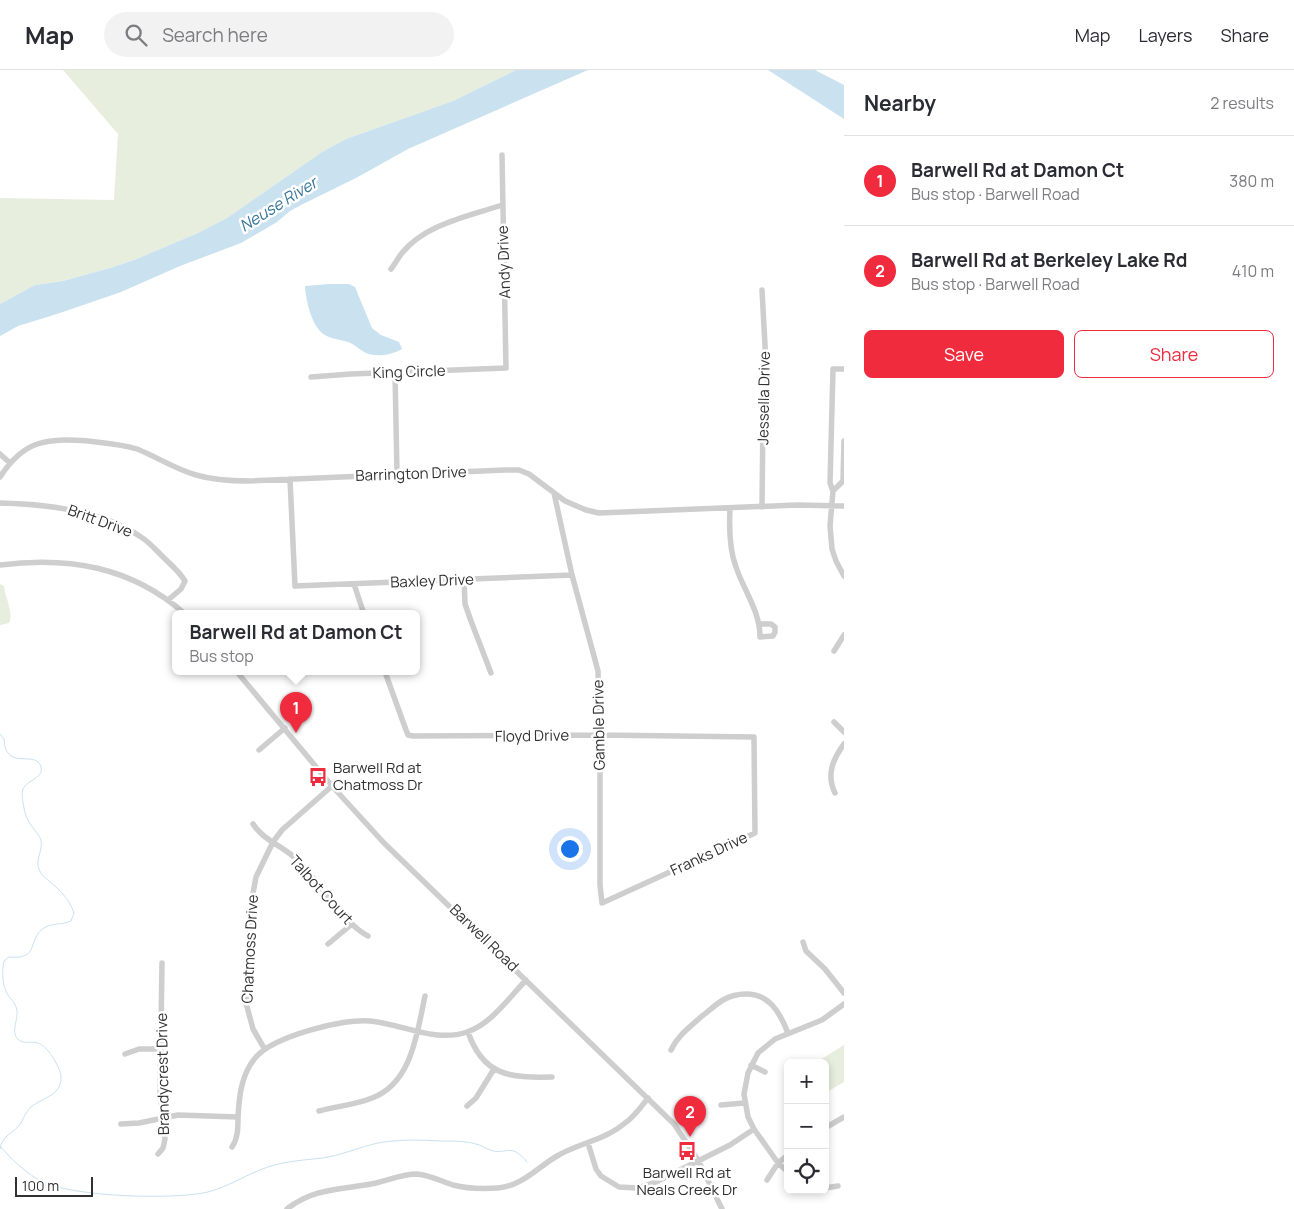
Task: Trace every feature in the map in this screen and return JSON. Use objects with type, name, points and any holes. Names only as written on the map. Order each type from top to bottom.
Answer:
[{"type":"street","name":"Andy Drive","points":[[502,155],[506,368]]},
{"type":"street","points":[[391,269],[403,252],[435,228],[502,205]]},
{"type":"street","name":"Jessella Drive","points":[[762,290],[767,382],[763,418],[762,507]]},
{"type":"street","name":"King Circle","points":[[311,378],[395,372],[506,368]]},
{"type":"street","points":[[844,369],[833,369],[830,483],[833,491],[830,526],[832,549],[844,576]]},
{"type":"street","points":[[395,372],[397,474]]},
{"type":"street","name":"Barrington Drive","points":[[0,477],[10,463],[33,445],[46,440],[65,439],[129,447],[186,472],[209,478],[235,481],[518,470],[534,477],[554,493],[577,506],[599,513],[844,506]]},
{"type":"street","points":[[833,491],[842,481],[844,441]]},
{"type":"street","points":[[0,454],[10,463]]},
{"type":"street","name":"Baxley Drive","points":[[290,479],[294,586],[572,575]]},
{"type":"street","name":"Gamble Drive","points":[[554,493],[572,575],[598,671],[600,885],[602,903]]},
{"type":"street","name":"Britt Drive","points":[[0,503],[60,507],[91,515],[133,532],[146,541],[185,581],[184,586],[168,600]]},
{"type":"street","points":[[730,508],[733,558],[760,624],[760,637],[773,636],[775,627],[771,624],[760,624]]},
{"type":"street","points":[[0,565],[50,562],[88,566],[128,578],[168,600],[179,610]]},
{"type":"street","points":[[464,580],[465,604],[492,672]]},
{"type":"street","points":[[354,584],[363,610]]},
{"type":"street","points":[[834,651],[844,636]]},
{"type":"street","name":"Barwell Road","points":[[240,675],[332,786],[384,843],[674,1124],[698,1160],[722,1209]]},
{"type":"street","name":"Floyd Drive","points":[[386,675],[408,735],[413,736],[600,735],[754,737]]},
{"type":"street","points":[[834,722],[844,732]]},
{"type":"street","points":[[258,750],[285,728]]},
{"type":"street","name":"Franks Drive","points":[[602,903],[755,833],[754,737]]},
{"type":"street","points":[[835,794],[830,784],[830,774],[836,755],[844,744]]},
{"type":"street","name":"Chatmoss Drive","points":[[264,1048],[252,1029],[246,1003],[251,904],[256,877],[273,842],[292,820],[332,786]]},
{"type":"street","name":"Talbot Court","points":[[253,824],[258,832],[294,856],[352,924],[360,932],[368,936]]},
{"type":"street","points":[[328,944],[352,924]]},
{"type":"street","points":[[803,942],[806,951],[825,969],[844,993]]},
{"type":"street","name":"Brandycrest Drive","points":[[158,1154],[163,1148],[165,1139],[160,1093],[162,963]]},
{"type":"street","points":[[232,1147],[238,1134],[240,1096],[245,1075],[255,1057],[264,1048],[289,1036],[353,1021],[368,1020],[438,1036],[468,1032],[488,1020],[526,980]]},
{"type":"street","points":[[670,1050],[681,1034],[722,1000],[736,995],[749,994],[769,1002],[782,1016],[788,1033]]},
{"type":"street","points":[[319,1111],[365,1101],[374,1098],[389,1088],[406,1066],[418,1031],[425,996]]},
{"type":"street","points":[[784,1168],[778,1163],[754,1129],[744,1103],[745,1084],[751,1065],[758,1053],[775,1039],[822,1020],[844,1004]]},
{"type":"street","points":[[468,1032],[480,1058],[494,1069],[511,1076],[552,1077]]},
{"type":"street","points":[[125,1054],[139,1049],[161,1049]]},
{"type":"street","points":[[751,1065],[765,1072]]},
{"type":"street","points":[[467,1106],[476,1098],[494,1069]]},
{"type":"street","points":[[287,1209],[306,1196],[317,1192],[377,1183],[406,1175],[417,1174],[465,1188],[506,1187],[527,1178],[559,1155],[614,1131],[626,1123],[648,1098]]},
{"type":"street","points":[[721,1105],[744,1103]]},
{"type":"street","points":[[121,1124],[139,1123],[188,1114],[238,1116]]},
{"type":"street","points":[[829,1126],[844,1117]]},
{"type":"street","points":[[588,1143],[600,1176],[619,1187],[637,1188],[646,1187],[730,1144],[754,1129]]},
{"type":"street","points":[[767,1180],[778,1163],[784,1158]]},
{"type":"street","points":[[829,1187],[838,1186]]},
{"type":"green space","points":[[63,70],[516,70],[453,101],[346,139],[322,152],[227,218],[198,233],[110,268],[63,281],[35,285],[0,304],[0,198],[114,200],[118,134]]},
{"type":"green space","points":[[0,584],[4,586],[10,610],[10,619],[9,623],[0,625]]},
{"type":"green space","points":[[844,1045],[844,1082],[829,1091],[829,1059],[821,1059]]},
{"type":"water","name":"Neuse River","points":[[516,70],[588,70],[408,149],[290,211],[277,222],[241,243],[180,266],[121,292],[18,326],[0,336],[0,304],[35,285],[63,281],[110,268],[198,233],[227,218],[322,152],[346,139],[453,101]]},
{"type":"water","points":[[768,70],[815,70],[844,85],[844,119]]},
{"type":"water","points":[[349,284],[355,287],[372,328],[381,335],[399,342],[402,349],[389,354],[368,354],[350,343],[331,338],[322,333],[315,324],[310,311],[305,286]]},
{"type":"waterway","points":[[0,734],[10,755],[15,758],[33,760],[38,762],[41,767],[40,774],[23,789],[24,810],[28,821],[41,841],[38,861],[39,869],[43,876],[64,896],[74,913],[71,921],[44,928],[35,938],[32,948],[25,955],[9,957],[4,961],[4,984],[7,994],[17,1011],[16,1037],[23,1042],[33,1042],[42,1045],[56,1062],[61,1076],[60,1083],[55,1092],[31,1107],[21,1123],[3,1140],[0,1149]]},
{"type":"waterway","points":[[0,1146],[20,1166],[43,1182],[78,1191],[125,1196],[172,1196],[208,1192],[275,1165],[330,1157],[378,1143],[394,1141],[468,1142],[478,1144],[490,1150],[516,1152],[527,1162]]},
{"type":"place","name":"Barwell Rd at Damon Ct","points":[[296,733]]},
{"type":"place","name":"Barwell Rd at Chatmoss Dr","points":[[318,777]]},
{"type":"place","name":"Barwell Rd at Berkeley Lake Rd","points":[[690,1137]]},
{"type":"place","name":"Barwell Rd at Neals Creek Dr","points":[[687,1151]]}]
